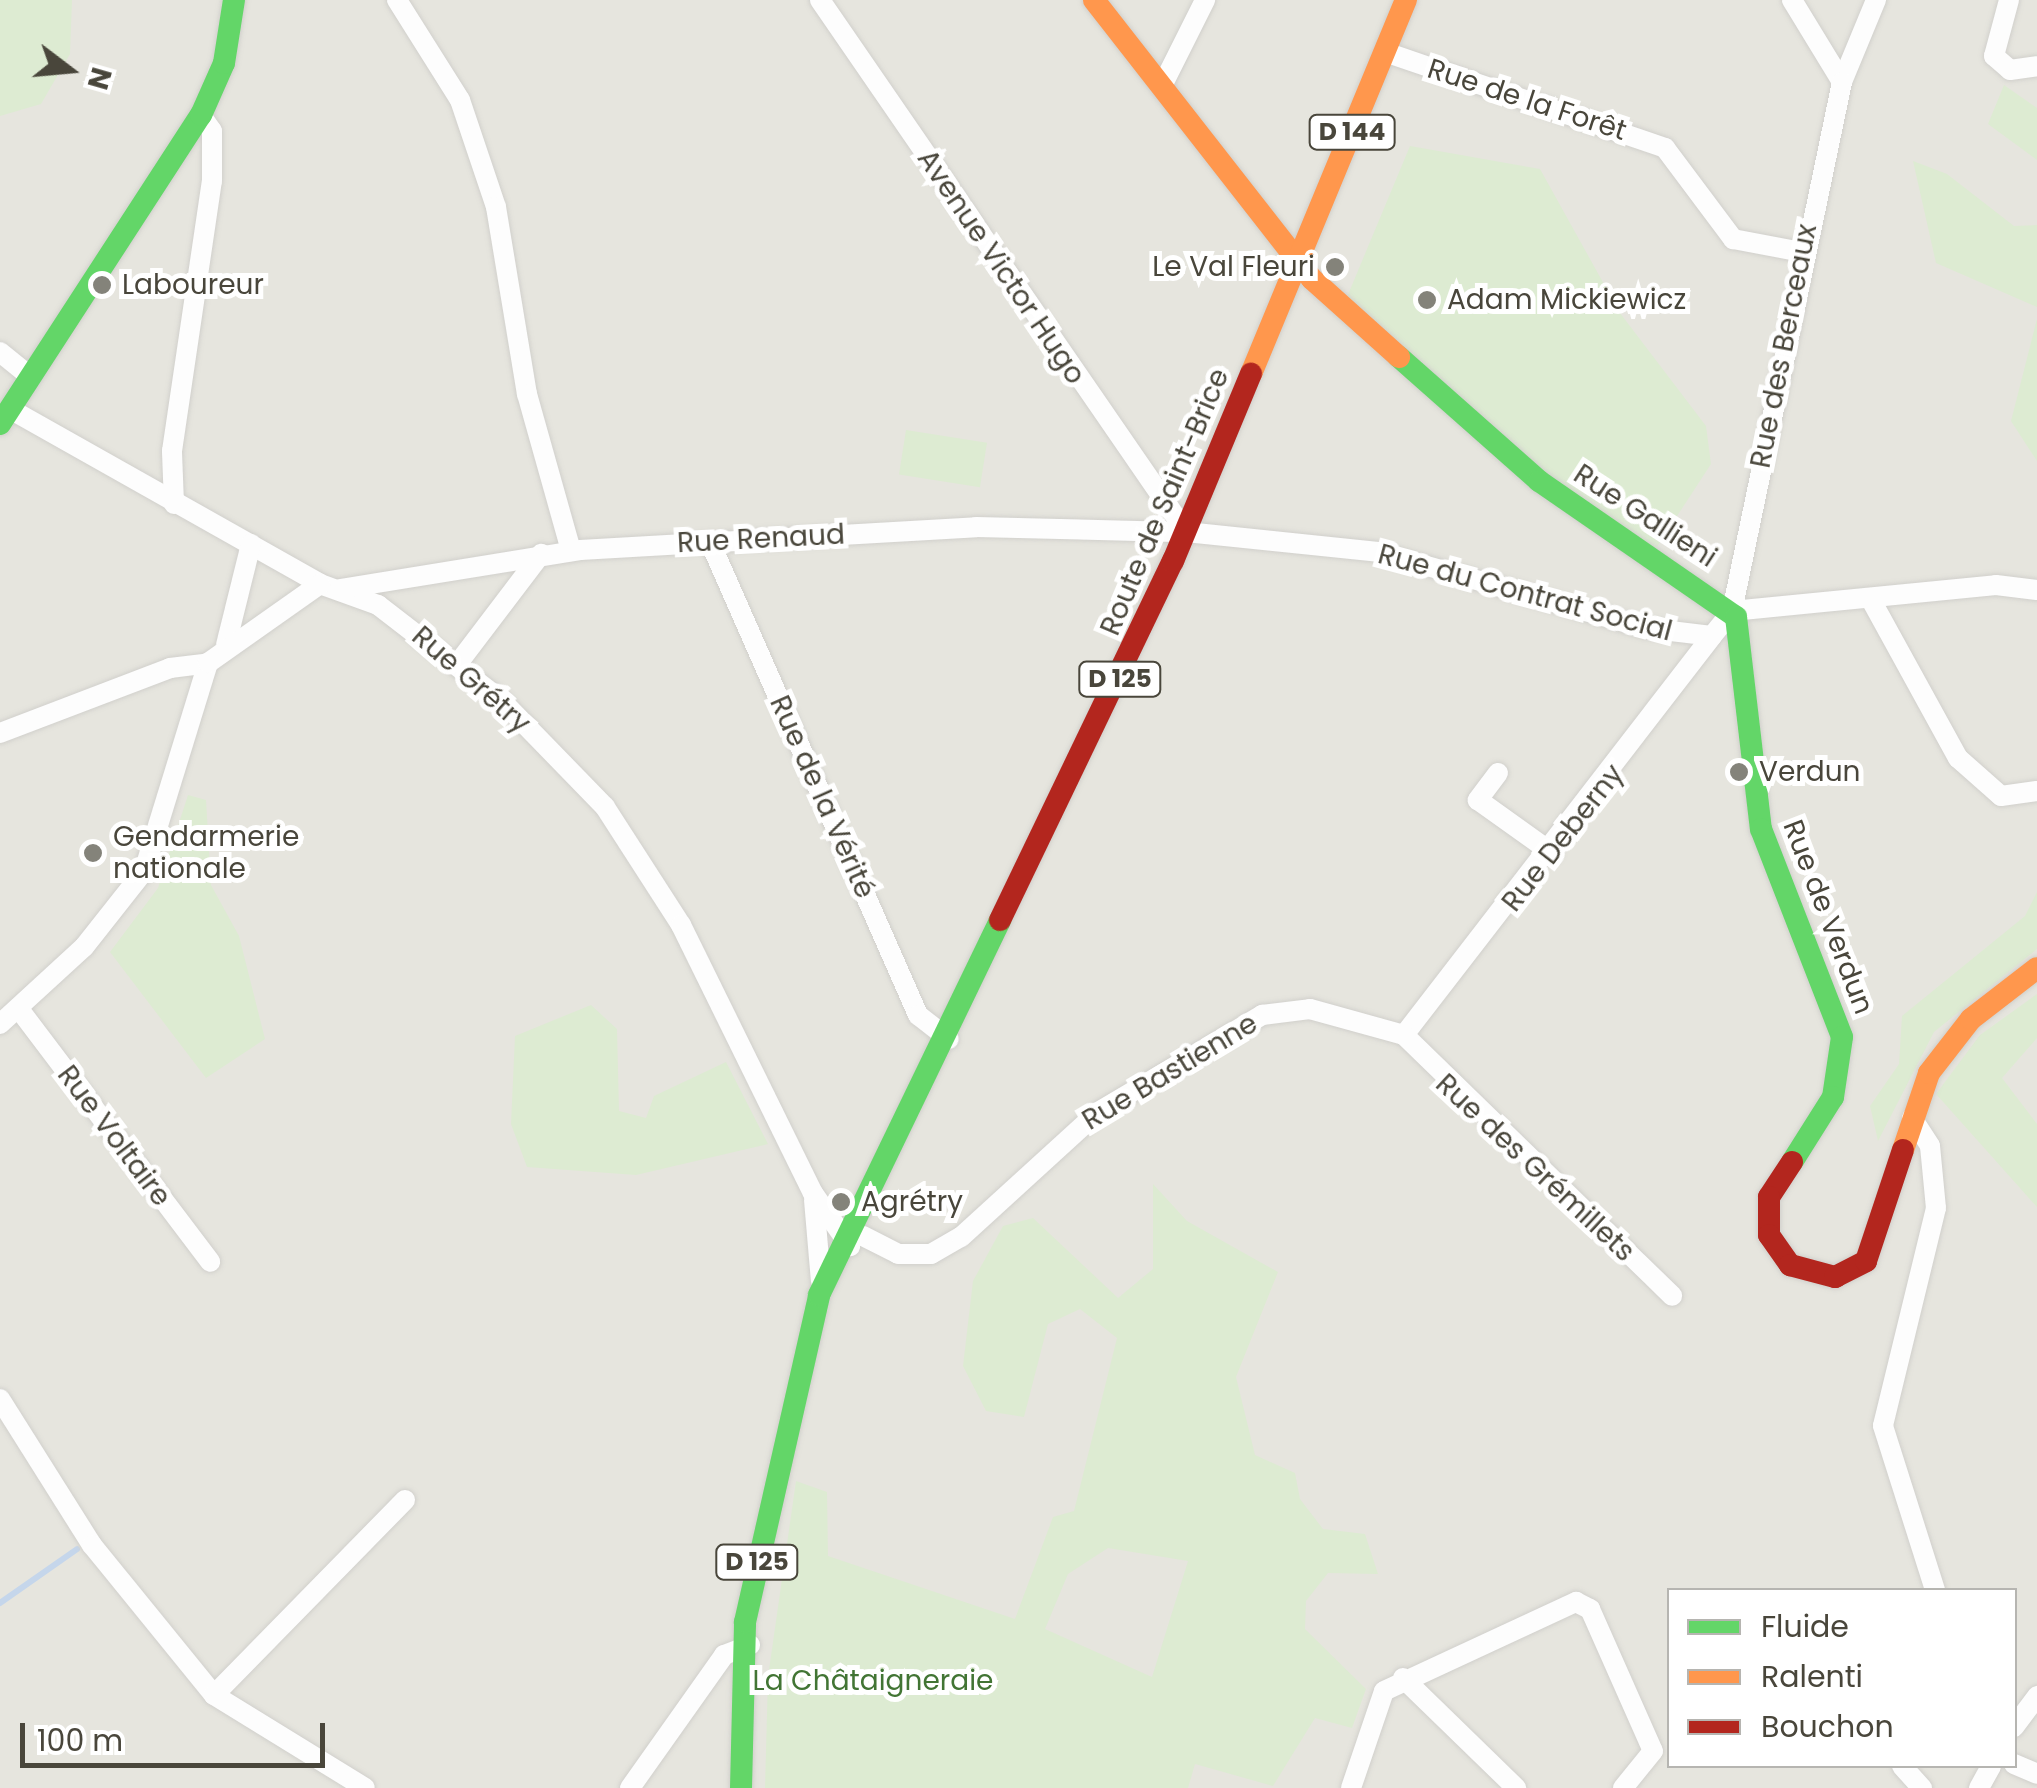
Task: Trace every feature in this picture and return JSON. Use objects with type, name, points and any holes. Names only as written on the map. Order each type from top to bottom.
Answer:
[{"type":"main road","points":[[5,417],[201,115],[224,63],[234,0]]},
{"type":"main road","name":"Rue Gallieni","points":[[1094,0],[1163,84],[1298,264],[1539,481],[1732,611]]},
{"type":"main road","name":"D 144","points":[[1298,264],[1406,0]]},
{"type":"main road","name":"Route de Saint-Brice","points":[[742,1788],[749,1645],[778,1480],[819,1295],[855,1234],[949,1040],[1186,532],[1298,264]]},
{"type":"main road","name":"Rue de Verdun","points":[[1732,611],[1760,829],[1842,1037],[1832,1098],[1770,1197],[1769,1235],[1790,1265],[1834,1277],[1866,1261],[1912,1118],[1956,1036],[2037,968]]},
{"type":"main road","name":"Route de Saint-Brice","points":[[808,1358],[847,1269],[855,1234]]},
{"type":"main road","name":"Route de Saint-Brice","points":[[748,1675],[754,1788]]},
{"type":"street","points":[[398,0],[446,73],[496,207],[527,394],[571,551]]},
{"type":"street","name":"Avenue Victor Hugo","points":[[820,0],[1186,532]]},
{"type":"street","points":[[1163,84],[1205,0]]},
{"type":"street","points":[[1792,0],[1842,82]]},
{"type":"street","name":"Rue des Berceaux","points":[[1732,611],[1802,252],[1842,82],[1876,0]]},
{"type":"street","points":[[2009,0],[1994,56],[2010,70],[2037,66]]},
{"type":"street","name":"Rue de la Forêt","points":[[1385,52],[1665,148],[1733,239],[1802,252]]},
{"type":"street","points":[[174,504],[172,451],[212,181],[212,131],[201,115]]},
{"type":"street","points":[[0,352],[31,376]]},
{"type":"street","name":"Rue Grétry","points":[[5,417],[251,544],[459,662],[605,807],[682,924],[813,1194],[855,1234]]},
{"type":"street","name":"Rue Renaud","points":[[330,587],[541,554],[710,542],[976,527],[1186,532]]},
{"type":"street","name":"Rue du Contrat Social","points":[[1186,532],[1378,552],[1645,628],[1712,636],[1732,611]]},
{"type":"street","name":"Rue de la Vérité","points":[[710,542],[918,1015],[949,1040]]},
{"type":"street","points":[[226,645],[251,544]]},
{"type":"street","points":[[459,662],[541,554]]},
{"type":"street","points":[[0,1024],[144,871],[208,663],[226,645],[330,587]]},
{"type":"street","points":[[1732,611],[1870,598],[2037,590]]},
{"type":"street","points":[[1870,598],[1958,758],[2002,796],[2037,791]]},
{"type":"street","name":"Rue Deberny","points":[[1404,1035],[1552,853],[1712,636]]},
{"type":"street","points":[[0,732],[170,668],[208,663]]},
{"type":"street","points":[[1498,773],[1478,800],[1552,853]]},
{"type":"street","name":"Rue Voltaire","points":[[18,1009],[210,1262]]},
{"type":"street","name":"Rue Bastienne","points":[[855,1234],[898,1254],[946,1245],[1098,1112],[1262,1015],[1310,1009],[1404,1035]]},
{"type":"street","name":"Rue des Grémillets","points":[[1404,1035],[1672,1296]]},
{"type":"street","points":[[1912,1118],[1930,1146],[1936,1208],[1883,1426],[1934,1588]]},
{"type":"street","name":"Rue Grétry","points":[[813,1194],[819,1295]]},
{"type":"street","points":[[0,1399],[92,1545],[214,1696],[365,1788]]},
{"type":"street","points":[[214,1696],[405,1500]]},
{"type":"street","points":[[1351,1788],[1384,1691],[1403,1678],[1576,1602],[1590,1609],[1653,1751],[1623,1788]]},
{"type":"street","points":[[630,1788],[710,1676],[749,1645]]},
{"type":"street","points":[[710,1676],[748,1675]]},
{"type":"street","points":[[1403,1678],[1516,1788]]},
{"type":"street","points":[[2017,1724],[2037,1696]]},
{"type":"street","points":[[1904,1768],[1922,1788]]},
{"type":"shaded area","points":[[0,0],[2037,0],[2037,1788],[0,1788]]},
{"type":"green space","points":[[0,0],[72,0],[70,54],[41,104],[0,116]]},
{"type":"green space","points":[[2004,85],[2037,108],[2037,160],[1988,124]]},
{"type":"green space","points":[[1410,146],[1540,169],[1620,313],[1706,426],[1711,464],[1653,553],[1549,478],[1347,297]]},
{"type":"green space","points":[[1913,161],[1947,174],[2014,226],[2037,225],[2037,307],[1936,263]]},
{"type":"green space","points":[[2037,319],[2037,461],[2011,421]]},
{"type":"green space","points":[[906,430],[987,443],[980,487],[899,474]]},
{"type":"green space","points":[[188,795],[206,800],[211,885],[239,936],[265,1039],[206,1078],[110,952],[158,888]]},
{"type":"green space","points":[[2037,892],[2037,949],[1934,1032],[1878,1141],[1870,1106],[1899,1064],[1902,1016],[2025,916]]},
{"type":"green space","points":[[2037,994],[2037,1038],[2002,1078],[2037,1124],[2037,1207],[1936,1094],[1980,1035]]},
{"type":"green space","points":[[591,1005],[617,1029],[619,1111],[646,1118],[654,1096],[726,1062],[768,1144],[636,1175],[527,1167],[511,1124],[515,1036]]},
{"type":"green space","name":"La Châtaigneraie","points":[[1153,1184],[1187,1221],[1278,1272],[1236,1377],[1255,1455],[1295,1473],[1300,1499],[1323,1529],[1365,1534],[1378,1574],[1328,1573],[1306,1601],[1305,1629],[1366,1689],[1352,1728],[1315,1718],[1273,1786],[1195,1764],[1188,1788],[765,1788],[768,1677],[796,1481],[827,1492],[828,1556],[1015,1619],[1053,1517],[1074,1511],[1117,1338],[1080,1309],[1048,1324],[1024,1417],[986,1411],[963,1366],[973,1281],[1003,1226],[1033,1218],[1118,1298],[1153,1269]],"holes":[[[1108,1548],[1188,1561],[1152,1677],[1045,1629],[1068,1574]]]},
{"type":"waterway","points":[[0,1603],[77,1549]]},
{"type":"traffic: fast","points":[[0,424],[201,115],[224,63],[234,0]]},
{"type":"traffic: fast","points":[[1399,357],[1539,481],[1736,617],[1761,829],[1842,1037],[1833,1097],[1792,1162]]},
{"type":"traffic: fast","points":[[741,1788],[745,1622],[819,1295],[1000,920]]},
{"type":"traffic: slow","points":[[1094,0],[1312,279],[1399,357]]},
{"type":"traffic: slow","points":[[1251,374],[1406,0]]},
{"type":"traffic: slow","points":[[1903,1150],[1929,1073],[1971,1019],[2037,968]]},
{"type":"traffic: jam","points":[[1000,920],[1173,561],[1251,374]]},
{"type":"traffic: jam","points":[[1792,1162],[1769,1197],[1769,1235],[1790,1265],[1835,1277],[1866,1261],[1903,1150]]},
{"type":"place","name":"Le Val Fleuri","points":[[1335,267]]},
{"type":"place","name":"Laboureur","points":[[102,285]]},
{"type":"place","name":"Adam Mickiewicz","points":[[1427,300]]},
{"type":"place","name":"Verdun","points":[[1739,772]]},
{"type":"place","name":"Gendarmerie nationale","points":[[93,853]]},
{"type":"place","name":"Agrétry","points":[[841,1202]]}]
